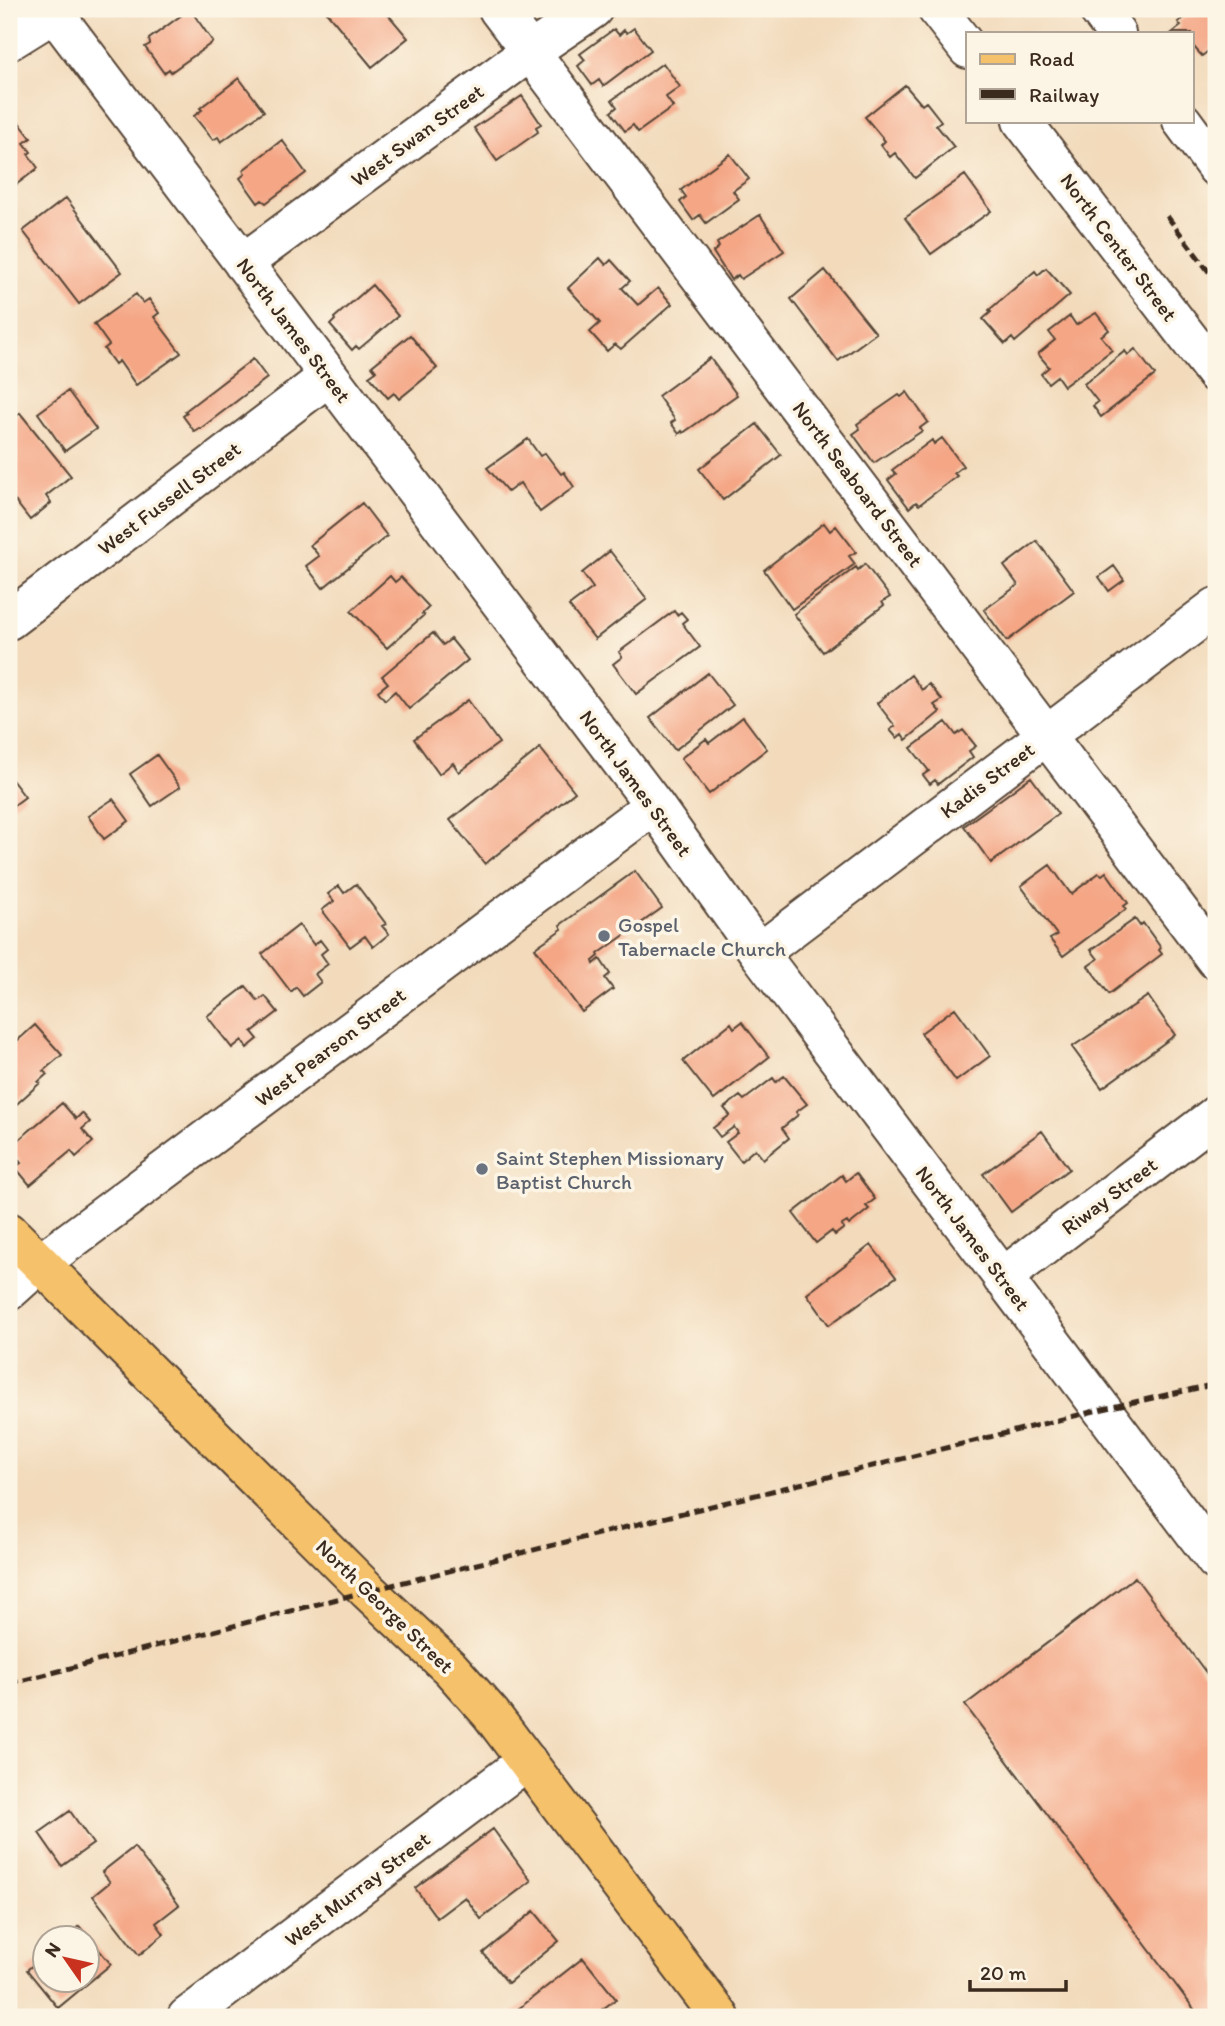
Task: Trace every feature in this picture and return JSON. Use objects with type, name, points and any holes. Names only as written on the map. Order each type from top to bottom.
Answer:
[{"type":"main road","name":"North George Street","points":[[9,1232],[358,1582],[451,1669],[491,1714],[720,2017]]},
{"type":"street","name":"North Seaboard Street","points":[[498,9],[1216,960]]},
{"type":"street","name":"West Swan Street","points":[[243,263],[531,51],[593,9]]},
{"type":"street","points":[[937,9],[966,46]]},
{"type":"street","points":[[1098,9],[1115,32]]},
{"type":"street","points":[[9,41],[52,11]]},
{"type":"street","name":"North James Street","points":[[52,11],[654,806],[759,953],[1216,1560]]},
{"type":"street","name":"North Center Street","points":[[1023,122],[1216,374]]},
{"type":"street","points":[[1183,122],[1216,167]]},
{"type":"street","name":"West Fussell Street","points":[[9,620],[329,376]]},
{"type":"street","name":"Kadis Street","points":[[759,953],[1216,607]]},
{"type":"street","name":"West Pearson Street","points":[[9,1291],[39,1264],[654,806]]},
{"type":"street","name":"Riway Street","points":[[1002,1278],[1216,1115]]},
{"type":"street","name":"West Murray Street","points":[[187,2017],[527,1761]]},
{"type":"building","points":[[190,9],[213,42],[171,72],[169,69],[164,73],[145,47],[150,44],[149,39]]},
{"type":"building","points":[[324,9],[391,9],[386,12],[408,38],[372,67]]},
{"type":"building","points":[[1196,9],[1216,9],[1216,45],[1202,56],[1194,47],[1194,32],[1173,32],[1181,26],[1178,22]]},
{"type":"building","points":[[634,28],[651,50],[603,86],[599,80],[592,85],[578,66],[585,60],[580,54],[614,29],[619,35],[624,30],[627,33]]},
{"type":"building","points":[[663,63],[680,87],[666,97],[673,107],[638,132],[633,125],[625,131],[611,112],[617,107],[612,100]]},
{"type":"building","points":[[239,78],[264,111],[221,142],[218,137],[213,140],[194,116],[202,110],[200,108]]},
{"type":"building","points":[[905,85],[922,105],[926,102],[941,121],[936,125],[954,147],[915,178],[895,153],[890,157],[881,145],[885,141],[865,117]]},
{"type":"building","points":[[522,96],[541,124],[536,127],[538,132],[497,161],[474,128]]},
{"type":"building","points":[[14,116],[31,138],[24,143],[38,168],[13,187],[9,181],[9,120]]},
{"type":"building","points":[[282,140],[306,173],[266,203],[262,200],[258,203],[240,178],[245,174],[243,170]]},
{"type":"building","points":[[730,154],[749,179],[733,191],[739,199],[706,223],[700,215],[693,220],[680,202],[686,197],[681,190]]},
{"type":"building","points":[[965,175],[991,211],[931,254],[905,218]]},
{"type":"building","points":[[66,198],[122,272],[79,304],[23,231]]},
{"type":"building","points":[[760,215],[784,251],[741,279],[738,275],[731,280],[713,252],[719,247],[717,243]]},
{"type":"building","points":[[600,258],[606,265],[611,260],[630,281],[622,288],[638,305],[658,288],[672,304],[621,349],[615,344],[607,351],[590,332],[600,323],[568,288]]},
{"type":"building","points":[[1046,268],[1070,295],[1015,342],[1012,338],[1005,344],[983,319],[991,312],[989,310],[1035,271],[1038,275]]},
{"type":"building","points":[[825,270],[876,333],[838,361],[791,299]]},
{"type":"building","points":[[372,285],[398,316],[359,349],[356,346],[352,350],[330,325],[334,318]]},
{"type":"building","points":[[136,294],[143,303],[149,299],[159,313],[154,317],[181,353],[136,385],[119,361],[115,364],[104,349],[109,345],[94,324]]},
{"type":"building","points":[[1096,313],[1109,330],[1101,336],[1112,350],[1064,386],[1057,376],[1048,383],[1041,374],[1049,367],[1038,354],[1055,340],[1049,332],[1070,316],[1076,325]]},
{"type":"building","points":[[410,335],[437,368],[399,399],[394,393],[388,398],[369,376],[376,371],[372,366]]},
{"type":"building","points":[[1135,349],[1155,375],[1101,417],[1093,406],[1098,402],[1084,384],[1125,351],[1128,355]]},
{"type":"building","points":[[710,358],[737,395],[679,434],[671,423],[675,420],[658,396]]},
{"type":"building","points":[[253,359],[267,378],[194,431],[183,416],[187,413],[185,411]]},
{"type":"building","points":[[68,391],[96,429],[65,451],[38,413]]},
{"type":"building","points":[[907,392],[928,422],[920,428],[922,431],[874,463],[853,434],[860,429],[857,424]]},
{"type":"building","points":[[20,413],[71,476],[46,496],[51,503],[30,520],[9,493],[9,469],[14,465],[9,459],[9,422]]},
{"type":"building","points":[[757,424],[781,455],[723,500],[699,469]]},
{"type":"building","points":[[942,438],[963,466],[954,473],[957,476],[919,505],[916,502],[909,508],[888,480],[896,474],[892,470],[932,440],[934,444]]},
{"type":"building","points":[[528,439],[540,456],[545,453],[561,474],[564,472],[574,487],[540,512],[520,483],[508,492],[487,468]]},
{"type":"building","points":[[362,503],[387,536],[323,588],[306,566],[319,556],[310,545]]},
{"type":"building","points":[[824,523],[830,531],[836,526],[856,552],[849,556],[855,564],[792,609],[764,570]]},
{"type":"building","points":[[1037,541],[1074,591],[1007,641],[984,610],[1018,585],[1004,566]]},
{"type":"building","points":[[610,551],[647,599],[595,639],[569,606],[593,588],[582,573]]},
{"type":"building","points":[[865,564],[890,597],[882,602],[884,605],[823,652],[794,614],[856,567],[858,570]]},
{"type":"building","points":[[1114,566],[1124,580],[1109,591],[1099,577]]},
{"type":"building","points":[[390,576],[395,582],[401,577],[429,607],[422,614],[424,615],[387,648],[351,611]]},
{"type":"building","points":[[674,611],[677,615],[681,612],[687,619],[682,623],[700,647],[636,694],[613,664],[622,657],[619,652]]},
{"type":"building","points":[[433,633],[443,645],[451,639],[468,660],[409,709],[395,691],[385,700],[378,691],[388,683],[382,676]]},
{"type":"building","points":[[708,673],[733,705],[675,750],[650,718]]},
{"type":"building","points":[[911,675],[922,690],[929,684],[942,700],[934,705],[940,712],[906,740],[902,734],[897,738],[890,730],[895,726],[877,703]]},
{"type":"building","points":[[468,700],[499,743],[459,772],[453,763],[439,774],[414,739]]},
{"type":"building","points":[[743,717],[767,749],[709,794],[681,758],[706,739],[709,743]]},
{"type":"building","points":[[946,722],[956,735],[963,730],[976,746],[969,751],[973,757],[938,784],[935,780],[930,784],[923,775],[929,771],[911,748]]},
{"type":"building","points":[[540,748],[575,792],[485,864],[450,820]]},
{"type":"building","points":[[157,755],[180,787],[152,806],[130,774]]},
{"type":"building","points":[[9,776],[25,797],[9,809]]},
{"type":"building","points":[[1031,777],[1058,814],[991,863],[964,826]]},
{"type":"building","points":[[113,799],[129,821],[104,839],[88,816]]},
{"type":"building","points":[[1050,865],[1071,894],[1099,873],[1102,875],[1106,872],[1128,903],[1124,906],[1126,909],[1063,956],[1050,939],[1057,935],[1021,886]]},
{"type":"building","points":[[635,871],[662,908],[598,954],[594,964],[600,959],[610,974],[605,978],[613,989],[582,1012],[535,948],[562,929],[560,925]]},
{"type":"building","points":[[356,884],[386,924],[382,926],[389,934],[373,947],[365,936],[350,947],[322,910],[334,901],[328,894],[339,886],[344,893]]},
{"type":"building","points":[[1135,919],[1140,926],[1143,923],[1161,948],[1159,950],[1162,954],[1109,994],[1088,966],[1098,959],[1091,950]]},
{"type":"building","points":[[299,925],[314,945],[320,940],[327,949],[321,954],[328,964],[315,974],[321,982],[303,996],[296,987],[291,992],[262,954]]},
{"type":"building","points":[[246,986],[258,1001],[265,996],[278,1012],[252,1032],[258,1039],[247,1048],[242,1040],[232,1048],[207,1016]]},
{"type":"building","points":[[1148,996],[1175,1035],[1102,1088],[1072,1047]]},
{"type":"building","points":[[955,1008],[990,1056],[956,1081],[921,1033]]},
{"type":"building","points":[[742,1022],[769,1057],[714,1100],[683,1061],[731,1023],[734,1028]]},
{"type":"building","points":[[35,1025],[62,1055],[43,1071],[47,1074],[38,1082],[40,1083],[9,1111],[9,1048]]},
{"type":"building","points":[[784,1076],[807,1104],[782,1128],[789,1138],[763,1159],[755,1149],[741,1161],[726,1142],[738,1133],[734,1127],[720,1137],[713,1128],[730,1115],[724,1108],[740,1096],[744,1100],[773,1078],[776,1082]]},
{"type":"building","points":[[62,1103],[76,1119],[82,1113],[90,1122],[82,1129],[93,1142],[76,1157],[71,1151],[30,1185],[15,1167],[21,1163],[9,1148]]},
{"type":"building","points":[[1042,1131],[1069,1169],[1011,1212],[983,1174]]},
{"type":"building","points":[[856,1173],[875,1199],[866,1206],[869,1209],[849,1225],[847,1222],[835,1235],[832,1231],[816,1243],[793,1213],[842,1175],[846,1181]]},
{"type":"building","points":[[871,1245],[896,1277],[829,1325],[807,1294]]},
{"type":"building","points":[[1135,1577],[1216,1686],[1216,2017],[1200,2017],[965,1705]]},
{"type":"building","points":[[70,1811],[93,1844],[62,1866],[39,1833]]},
{"type":"building","points":[[493,1829],[531,1881],[481,1919],[465,1897],[437,1918],[415,1888]]},
{"type":"building","points":[[134,1847],[179,1905],[156,1923],[164,1934],[139,1955],[93,1896],[110,1882],[102,1872]]},
{"type":"building","points":[[9,1892],[17,1905],[9,1911]]},
{"type":"building","points":[[534,1911],[559,1941],[508,1983],[483,1953]]},
{"type":"building","points":[[102,1953],[111,1964],[102,1971]]},
{"type":"building","points":[[583,1958],[616,1999],[592,2017],[508,2017]]},
{"type":"building","points":[[47,1994],[75,1994],[58,2008]]},
{"type":"railway","points":[[1167,216],[1216,281]]},
{"type":"railway","points":[[9,1684],[368,1591],[1103,1409],[1216,1384]]},
{"type":"place","name":"Gospel Tabernacle Church","points":[[604,936]]},
{"type":"place","name":"Saint Stephen Missionary Baptist Church","points":[[482,1169]]}]
